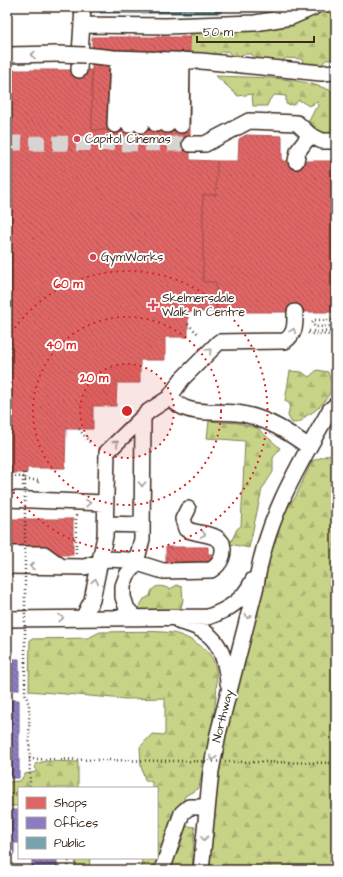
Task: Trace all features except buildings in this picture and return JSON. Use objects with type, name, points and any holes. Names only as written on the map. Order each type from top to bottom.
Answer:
[{"type":"street","points":[[79,70],[83,7]]},
{"type":"street","points":[[82,25],[166,26],[255,23],[291,17],[314,7]]},
{"type":"street","points":[[7,55],[88,55],[321,73],[336,72]]},
{"type":"street","points":[[148,125],[150,59]]},
{"type":"street","points":[[148,125],[150,59]]},
{"type":"street","points":[[148,125],[150,59]]},
{"type":"street","points":[[321,73],[336,80]]},
{"type":"street","points":[[190,144],[205,144],[249,121],[297,123],[310,135],[322,141],[335,140]]},
{"type":"street","points":[[296,161],[298,151],[310,135]]},
{"type":"street","points":[[83,618],[92,600],[105,536],[104,524],[107,452],[149,411],[170,398],[182,379],[219,342],[285,341],[291,337],[294,331],[295,312]]},
{"type":"street","points":[[170,398],[184,408],[191,410],[237,413],[258,418],[284,430],[309,447]]},
{"type":"street","name":"Northway","points":[[14,619],[208,617],[231,607],[249,589],[276,512],[309,447],[330,410],[336,405]]},
{"type":"street","points":[[136,618],[127,609],[123,597],[123,586],[127,575],[136,563],[142,538],[143,417]]},
{"type":"street","points":[[7,499],[105,503]]},
{"type":"street","points":[[7,510],[47,509],[69,502]]},
{"type":"street","points":[[7,566],[85,567],[107,560],[128,560],[163,571],[206,571],[215,568],[219,564],[224,554],[222,543],[215,536],[193,533],[186,529],[183,519],[188,509]]},
{"type":"street","points":[[104,524],[142,525]]},
{"type":"street","points":[[7,554],[44,554],[62,567]]},
{"type":"street","name":"Northway","points":[[201,870],[212,763],[228,692],[256,586],[259,564]]},
{"type":"street","points":[[163,618],[191,624],[203,630],[212,637],[219,646],[224,658],[228,692]]},
{"type":"street","points":[[162,870],[182,813],[189,807],[207,807]]},
{"type":"path","points":[[336,320],[315,320],[312,323],[315,327],[336,326]]},
{"type":"path","points":[[188,324],[198,334]]},
{"type":"path","points":[[307,331],[336,334],[310,334],[307,331]]},
{"type":"path","points":[[79,429],[91,444]]},
{"type":"path","points":[[7,476],[25,476],[39,480],[39,484],[23,484]]},
{"type":"path","points":[[25,476],[25,693],[29,705],[30,787]]},
{"type":"path","points":[[69,502],[76,537],[73,537]]},
{"type":"path","points":[[29,759],[336,762]]},
{"type":"path","points":[[7,793],[18,793]]},
{"type":"path","points":[[68,859],[68,870]]},
{"type":"green space","points":[[313,9],[324,10],[336,16],[336,59],[326,60],[320,66],[303,64],[302,59],[286,58],[278,64],[254,59],[252,54],[243,54],[236,59],[227,51],[221,52],[213,60],[188,53],[190,33],[195,26],[283,27],[297,17]]},
{"type":"green space","points":[[216,76],[277,78],[322,87],[336,93],[336,127],[333,127],[329,134],[318,132],[309,121],[315,109],[319,106],[318,102],[309,106],[299,100],[293,105],[286,104],[286,96],[275,95],[270,99],[267,106],[253,106],[252,94],[238,96]]},
{"type":"green space","points":[[317,370],[328,372],[332,385],[329,394],[315,411],[307,415],[301,421],[292,423],[288,416],[290,404],[285,401],[290,371],[302,372],[309,377]]},
{"type":"green space","points":[[209,421],[238,423],[257,428],[280,448],[273,458],[273,472],[262,489],[249,548],[230,544],[237,529],[241,526],[245,441],[207,438]]},
{"type":"green space","points":[[336,452],[336,870],[210,870],[211,837],[217,784],[232,703],[274,538],[285,509],[295,498],[312,461]]},
{"type":"green space","points":[[177,585],[182,587],[183,600],[180,612],[140,613],[139,607],[144,599],[150,596],[155,587],[160,586],[170,589]]},
{"type":"green space","points":[[146,631],[173,633],[185,637],[203,647],[214,662],[217,688],[215,705],[199,788],[185,796],[157,870],[141,870],[142,859],[158,859],[158,787],[152,787],[152,782],[145,780],[141,766],[140,747],[152,734],[165,735],[165,698],[125,699],[29,691],[30,639],[88,638],[100,632]]},
{"type":"green space","points":[[46,761],[78,762],[78,787],[18,787],[18,806],[7,806],[7,782],[20,781],[25,774],[36,772],[35,764]]},
{"type":"green space","points":[[187,826],[195,827],[192,870],[170,870],[182,832]]},
{"type":"green space","points":[[76,859],[90,859],[89,870],[75,870]]},
{"type":"tunnel","points":[[7,143],[190,144]]},
{"type":"place","name":"Capitol Cinemas","points":[[77,139]]},
{"type":"place","name":"GymWorks","points":[[93,257]]},
{"type":"place","name":"Skelmersdale Walk In Centre","points":[[153,305]]}]
